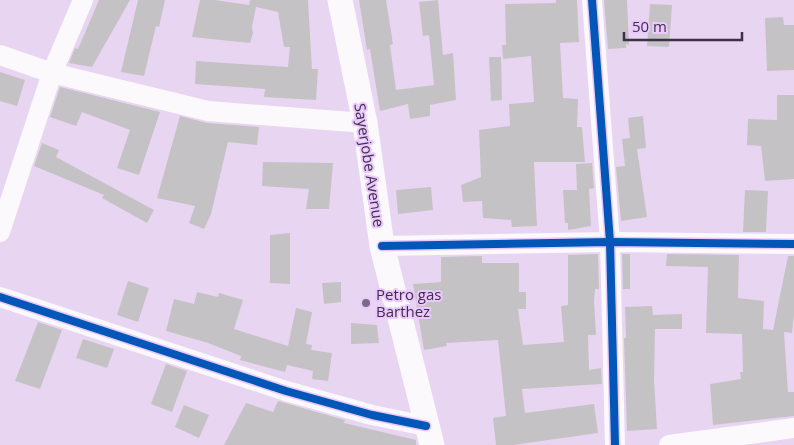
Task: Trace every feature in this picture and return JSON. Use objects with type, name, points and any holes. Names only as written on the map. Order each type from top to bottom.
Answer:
[{"type":"main road","name":"Sayerjobe Avenue","points":[[340,0],[365,122],[382,246],[429,435]]},
{"type":"street","points":[[0,232],[52,73],[83,0]]},
{"type":"street","points":[[592,0],[610,242],[615,445]]},
{"type":"street","points":[[0,55],[52,73],[208,111],[365,122]]},
{"type":"street","points":[[382,246],[610,242],[794,244]]},
{"type":"street","points":[[0,297],[286,391],[372,415],[429,435]]},
{"type":"street","points":[[669,445],[794,428]]},
{"type":"building","points":[[99,0],[130,0],[92,67],[69,63],[75,48],[78,49]]},
{"type":"building","points":[[138,0],[165,0],[159,27],[156,26],[144,76],[121,72]]},
{"type":"building","points":[[200,0],[215,0],[249,5],[250,0],[308,0],[312,69],[318,69],[316,100],[264,97],[265,89],[195,84],[196,61],[288,67],[290,47],[284,47],[278,12],[256,7],[250,43],[192,37]]},
{"type":"building","points":[[359,0],[386,0],[393,44],[390,45],[396,90],[434,85],[429,35],[423,36],[419,2],[438,0],[443,55],[453,53],[456,100],[430,105],[430,116],[410,119],[408,104],[380,111],[370,49],[367,50]]},
{"type":"building","points":[[556,0],[577,0],[579,42],[560,43],[563,98],[578,99],[577,127],[582,127],[585,162],[534,162],[537,226],[512,227],[511,220],[483,218],[482,201],[463,202],[461,185],[481,177],[479,130],[510,126],[509,104],[534,102],[531,56],[503,59],[502,45],[506,45],[505,4],[556,3]]},
{"type":"building","points":[[604,0],[627,0],[629,45],[626,44],[626,48],[608,49]]},
{"type":"building","points":[[650,4],[672,5],[669,47],[647,46]]},
{"type":"building","points":[[783,17],[784,25],[794,25],[794,70],[767,71],[765,18]]},
{"type":"building","points":[[489,57],[501,57],[502,100],[491,101]]},
{"type":"building","points":[[0,72],[25,80],[17,106],[0,101]]},
{"type":"building","points":[[60,87],[160,112],[139,175],[117,168],[130,130],[82,112],[76,126],[50,117]]},
{"type":"building","points":[[777,95],[794,95],[794,179],[765,181],[761,146],[747,145],[748,119],[777,120]]},
{"type":"building","points":[[180,116],[207,123],[259,127],[257,145],[228,142],[211,214],[204,229],[189,223],[195,206],[157,198]]},
{"type":"building","points":[[643,116],[646,148],[637,149],[647,217],[621,221],[616,167],[625,166],[622,139],[630,138],[628,118]]},
{"type":"building","points":[[42,143],[59,150],[56,157],[154,210],[147,223],[102,198],[104,195],[34,166]]},
{"type":"building","points":[[263,162],[333,163],[329,209],[306,209],[309,189],[262,186]]},
{"type":"building","points":[[592,163],[594,188],[589,189],[591,226],[568,230],[568,223],[565,223],[563,190],[577,190],[576,164]]},
{"type":"building","points":[[431,187],[433,210],[398,214],[396,190]]},
{"type":"building","points":[[745,190],[768,191],[766,232],[743,232]]},
{"type":"building","points":[[290,233],[290,284],[270,283],[270,235]]},
{"type":"building","points":[[598,254],[599,289],[595,289],[594,301],[596,335],[588,335],[589,370],[601,368],[602,384],[522,389],[525,413],[594,404],[598,433],[513,445],[496,445],[493,418],[506,416],[498,340],[446,343],[447,346],[424,350],[413,284],[441,282],[441,257],[482,256],[482,263],[519,263],[519,292],[526,292],[526,309],[518,309],[523,345],[564,342],[561,306],[568,305],[568,255]]},
{"type":"building","points":[[622,254],[630,254],[630,289],[623,289]]},
{"type":"building","points":[[667,254],[739,255],[738,298],[764,301],[763,329],[773,330],[788,256],[794,256],[794,314],[792,333],[784,332],[788,392],[794,392],[794,416],[713,425],[710,384],[741,379],[740,372],[743,372],[742,334],[706,333],[708,267],[666,266]]},
{"type":"building","points":[[128,281],[149,288],[138,322],[117,315]]},
{"type":"building","points":[[341,282],[341,302],[324,304],[322,283]]},
{"type":"building","points":[[197,292],[218,297],[219,293],[243,300],[234,329],[288,346],[296,308],[312,312],[306,344],[312,345],[311,350],[332,353],[328,381],[312,379],[313,371],[287,365],[285,372],[240,360],[241,356],[208,343],[166,331],[174,299],[194,304]]},
{"type":"building","points":[[652,306],[653,315],[682,314],[682,329],[655,329],[654,380],[657,429],[627,431],[625,307]]},
{"type":"building","points":[[38,322],[62,330],[40,389],[15,381]]},
{"type":"building","points":[[351,323],[377,325],[379,343],[351,344]]},
{"type":"building","points":[[83,339],[114,349],[107,368],[76,358]]},
{"type":"building","points":[[166,364],[187,371],[172,412],[151,404]]},
{"type":"building","points":[[278,401],[345,420],[344,423],[416,440],[416,445],[224,445],[246,403],[273,412]]},
{"type":"building","points":[[184,405],[209,415],[199,438],[175,427]]},
{"type":"cycle path","points":[[592,0],[610,242],[615,445]]},
{"type":"cycle path","points":[[382,246],[610,242],[794,244]]},
{"type":"cycle path","points":[[0,297],[286,391],[372,415],[426,426]]},
{"type":"place","name":"Petro gas Barthez","points":[[366,303]]}]
